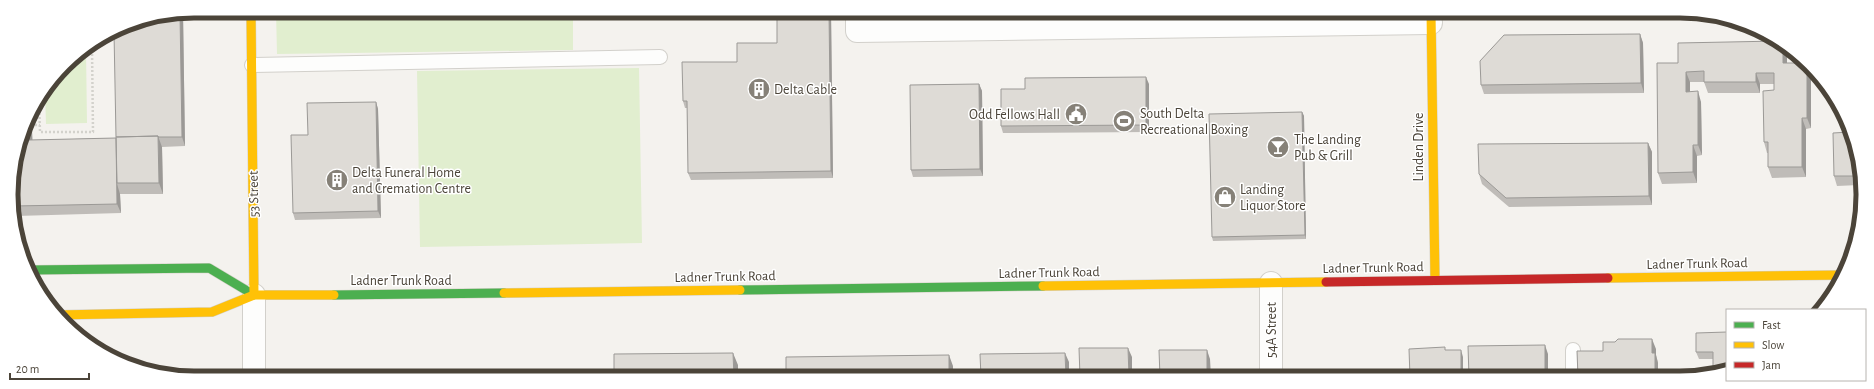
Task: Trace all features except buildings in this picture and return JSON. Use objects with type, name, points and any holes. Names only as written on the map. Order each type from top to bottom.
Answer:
[{"type":"main road","name":"53 Street","points":[[251,18],[254,295]]},
{"type":"main road","name":"Linden Drive","points":[[1431,18],[1435,280]]},
{"type":"main road","points":[[35,270],[209,268],[254,295]]},
{"type":"main road","name":"Ladner Trunk Road","points":[[66,315],[212,312],[254,295],[1837,275]]},
{"type":"street","points":[[857,21],[1288,18]]},
{"type":"street","name":"54A Street","points":[[1271,283],[1271,371]]},
{"type":"street","name":"53 Street","points":[[254,295],[254,371]]},
{"type":"lane","points":[[252,65],[660,57]]},
{"type":"lane","points":[[1573,350],[1573,371]]},
{"type":"path","points":[[39,110],[40,132],[92,132],[92,51]]},
{"type":"path","points":[[32,125],[40,125]]},
{"type":"green space","points":[[276,18],[573,18],[573,50],[277,54]]},
{"type":"green space","points":[[86,55],[87,123],[46,124],[45,101],[62,78]]},
{"type":"green space","points":[[639,68],[642,243],[420,247],[417,71]]},
{"type":"traffic: fast","points":[[35,270],[209,268],[254,295]]},
{"type":"traffic: fast","points":[[740,290],[1043,286]]},
{"type":"traffic: fast","points":[[334,295],[504,293]]},
{"type":"traffic: slow","points":[[251,18],[254,295]]},
{"type":"traffic: slow","points":[[1431,18],[1435,280]]},
{"type":"traffic: slow","points":[[1608,278],[1837,275]]},
{"type":"traffic: slow","points":[[1043,286],[1326,282]]},
{"type":"traffic: slow","points":[[504,293],[740,290]]},
{"type":"traffic: slow","points":[[66,315],[212,312],[254,295],[334,295]]},
{"type":"traffic: jam","points":[[1326,282],[1608,278]]},
{"type":"place","name":"Delta Cable","points":[[759,89]]},
{"type":"place","name":"Odd Fellows Hall","points":[[1076,114]]},
{"type":"place","name":"South Delta Recreational Boxing","points":[[1124,121]]},
{"type":"place","name":"The Landing Pub & Grill","points":[[1278,147]]},
{"type":"place","name":"Delta Funeral Home and Cremation Centre","points":[[337,180]]},
{"type":"place","name":"Landing Liquor Store","points":[[1225,197]]}]
